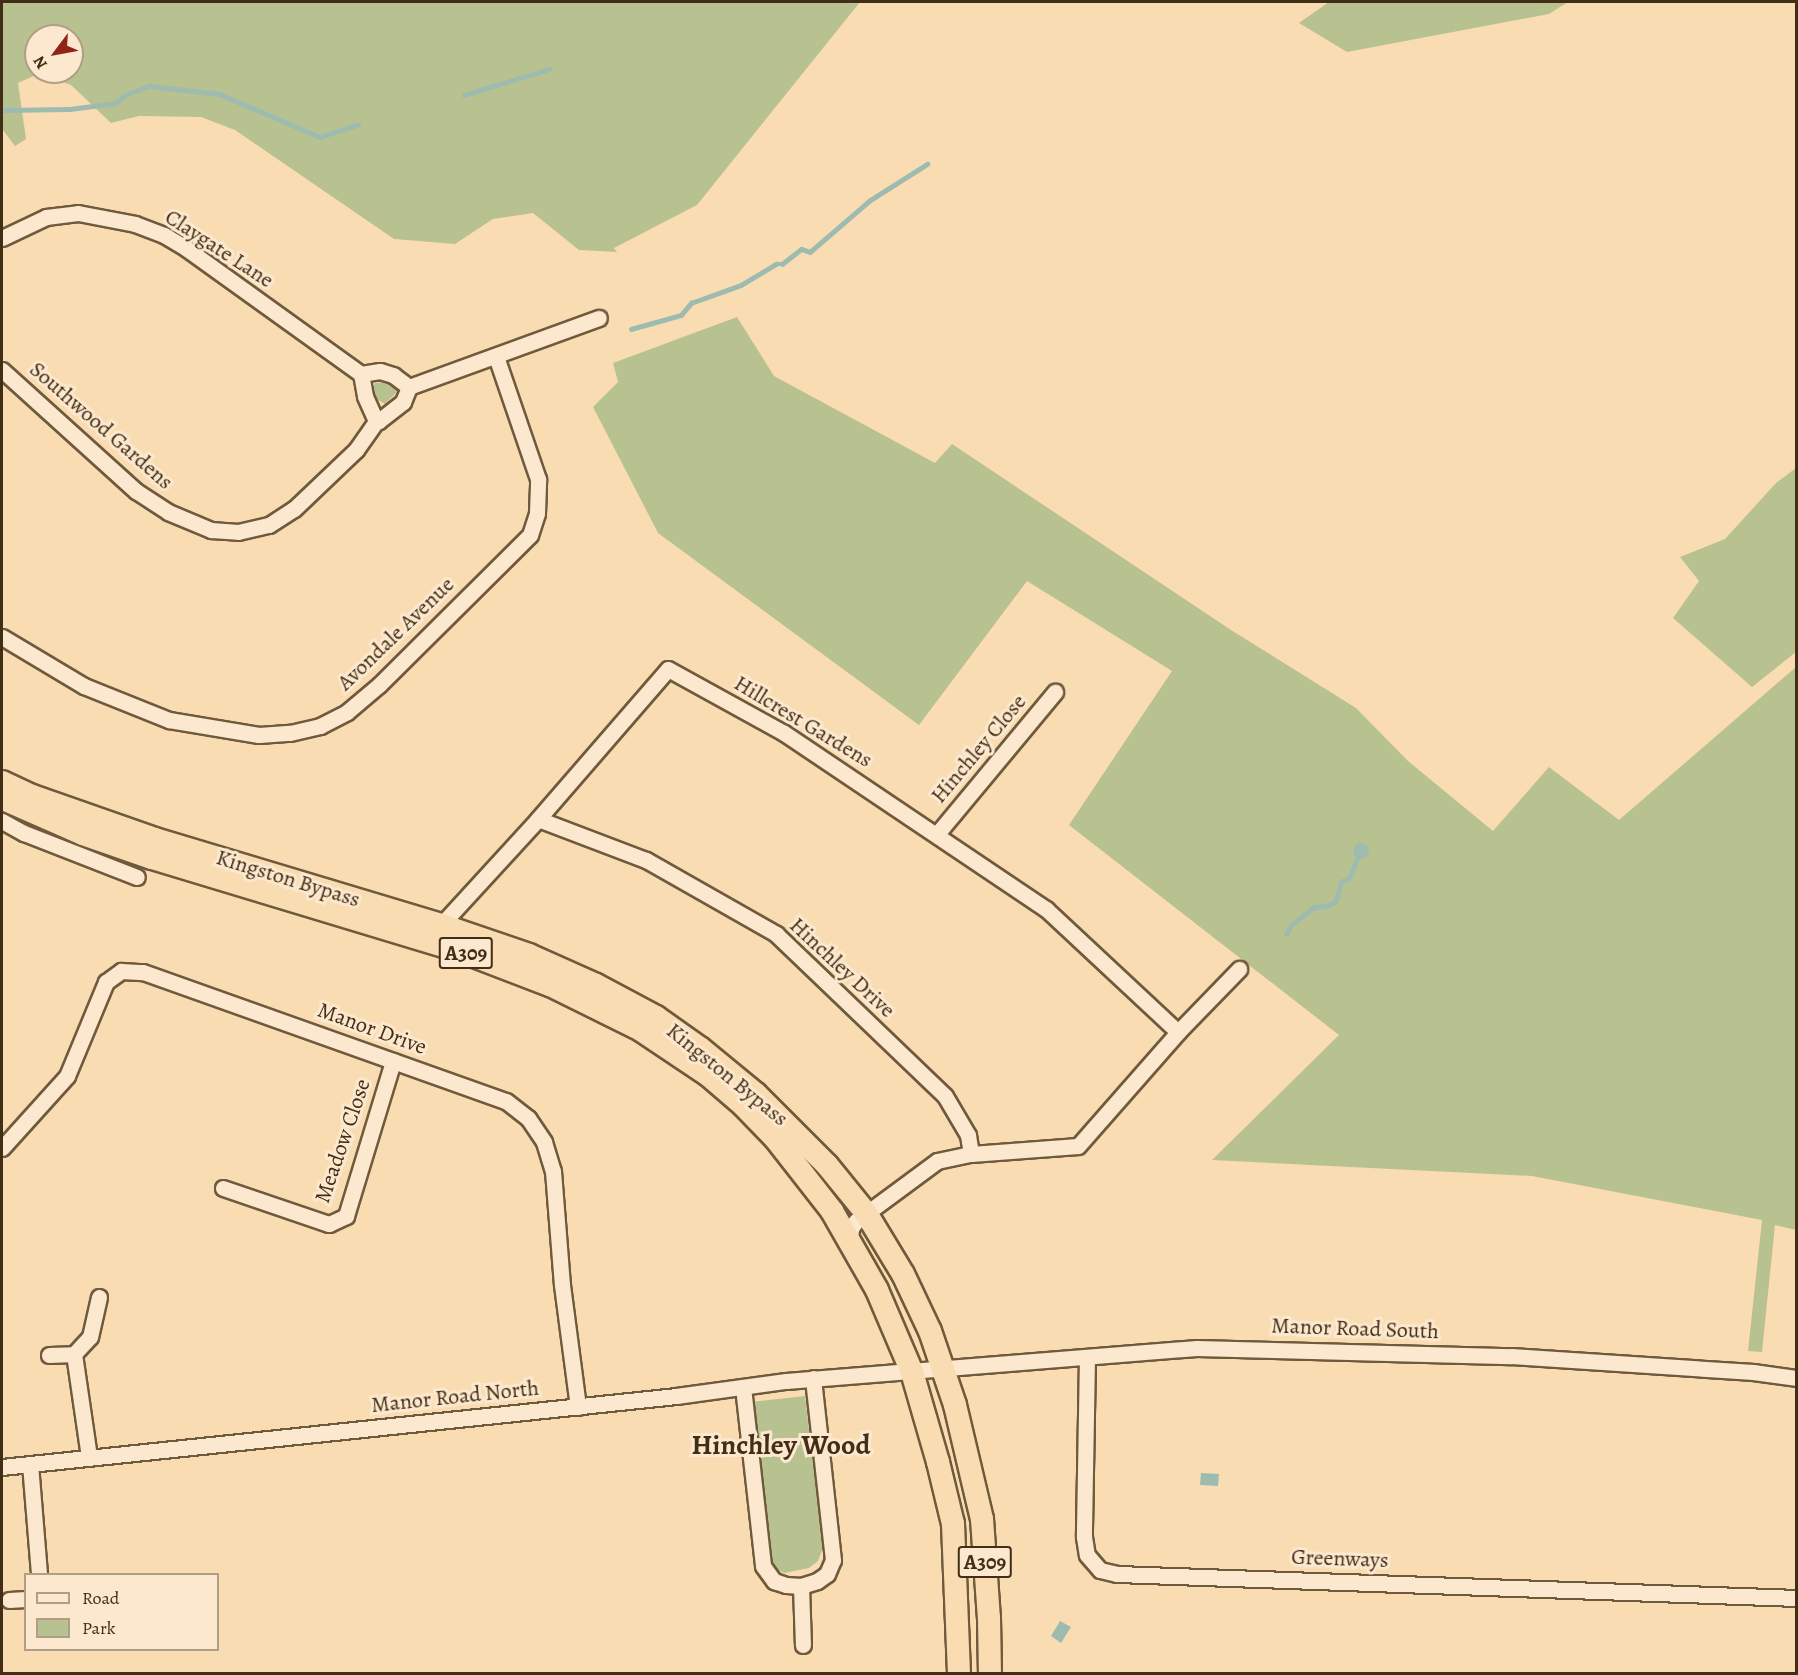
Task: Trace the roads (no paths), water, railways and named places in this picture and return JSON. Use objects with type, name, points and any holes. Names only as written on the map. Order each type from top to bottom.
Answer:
[{"type":"highway","name":"Kingston Bypass","points":[[2,782],[32,796],[155,839],[441,925],[530,955],[596,985],[656,1017],[700,1047],[792,1128],[867,1215],[903,1274],[930,1331],[972,1470],[982,1519],[990,1664]]},
{"type":"highway","name":"Kingston Bypass","points":[[2,798],[83,834],[152,858],[466,953],[550,985],[641,1030],[708,1075],[743,1104],[813,1183],[850,1239],[877,1290],[912,1371],[953,1524],[959,1665]]},
{"type":"highway","points":[[867,1215],[879,1252],[919,1348],[918,1365],[912,1371]]},
{"type":"highway","points":[[943,1369],[933,1380],[933,1390],[949,1458],[955,1499],[953,1524]]},
{"type":"street","name":"Claygate Lane","points":[[2,238],[46,217],[78,213],[135,224],[164,235],[187,249],[361,374]]},
{"type":"street","points":[[409,387],[393,375],[380,371],[361,374],[363,388],[376,421],[386,418],[403,402],[409,387],[599,318]]},
{"type":"street","name":"Avondale Avenue","points":[[2,638],[84,686],[169,720],[259,735],[290,733],[320,726],[347,712],[379,686],[530,535],[537,513],[538,479],[496,356]]},
{"type":"street","name":"Southwood Gardens","points":[[2,370],[136,490],[168,512],[211,530],[237,532],[269,525],[294,509],[356,450],[376,421]]},
{"type":"street","name":"Hillcrest Gardens","points":[[441,925],[538,819],[668,669],[784,733],[1046,909],[1178,1032]]},
{"type":"street","name":"Hinchley Close","points":[[937,834],[1055,692]]},
{"type":"street","name":"Hinchley Drive","points":[[538,819],[646,861],[776,934],[945,1096],[969,1135],[971,1154]]},
{"type":"street","points":[[2,821],[24,833],[137,877]]},
{"type":"street","points":[[850,1239],[851,1228],[937,1161],[971,1154],[1078,1146],[1178,1032],[1239,969]]},
{"type":"street","name":"Manor Drive","points":[[2,1148],[67,1076],[105,982],[121,971],[143,972],[506,1101],[528,1118],[544,1142],[553,1171],[562,1285],[578,1407]]},
{"type":"street","name":"Meadow Close","points":[[223,1188],[329,1224],[346,1216],[393,1061]]},
{"type":"street","points":[[49,1355],[74,1354],[90,1337],[99,1297]]},
{"type":"street","name":"Manor Road South","points":[[912,1371],[1197,1348],[1312,1349],[1510,1356],[1753,1372],[1797,1378]]},
{"type":"street","points":[[74,1354],[89,1457]]},
{"type":"street","name":"Greenways","points":[[1087,1357],[1084,1537],[1087,1555],[1100,1570],[1117,1574],[1797,1598]]},
{"type":"street","name":"Manor Road North","points":[[2,1467],[578,1407],[813,1378],[912,1371]]},
{"type":"street","points":[[743,1387],[763,1566],[774,1581],[801,1586],[817,1581],[827,1574],[833,1560],[813,1378]]},
{"type":"street","points":[[30,1464],[39,1573]]},
{"type":"street","points":[[801,1586],[803,1645]]},
{"type":"street","points":[[9,1600],[24,1599]]},
{"type":"waterway","points":[[464,95],[549,69]]},
{"type":"waterway","points":[[2,110],[70,109],[116,103],[125,95],[149,86],[220,94],[320,137],[358,125]]},
{"type":"waterway","points":[[631,329],[681,315],[691,303],[741,285],[776,264],[782,264],[801,249],[810,252],[869,201],[927,164]]},
{"type":"waterway","points":[[1286,934],[1291,925],[1314,907],[1327,906],[1336,901],[1341,882],[1349,878],[1357,858]]},
{"type":"district","name":"Hinchley Wood","points":[[781,1445]]}]
